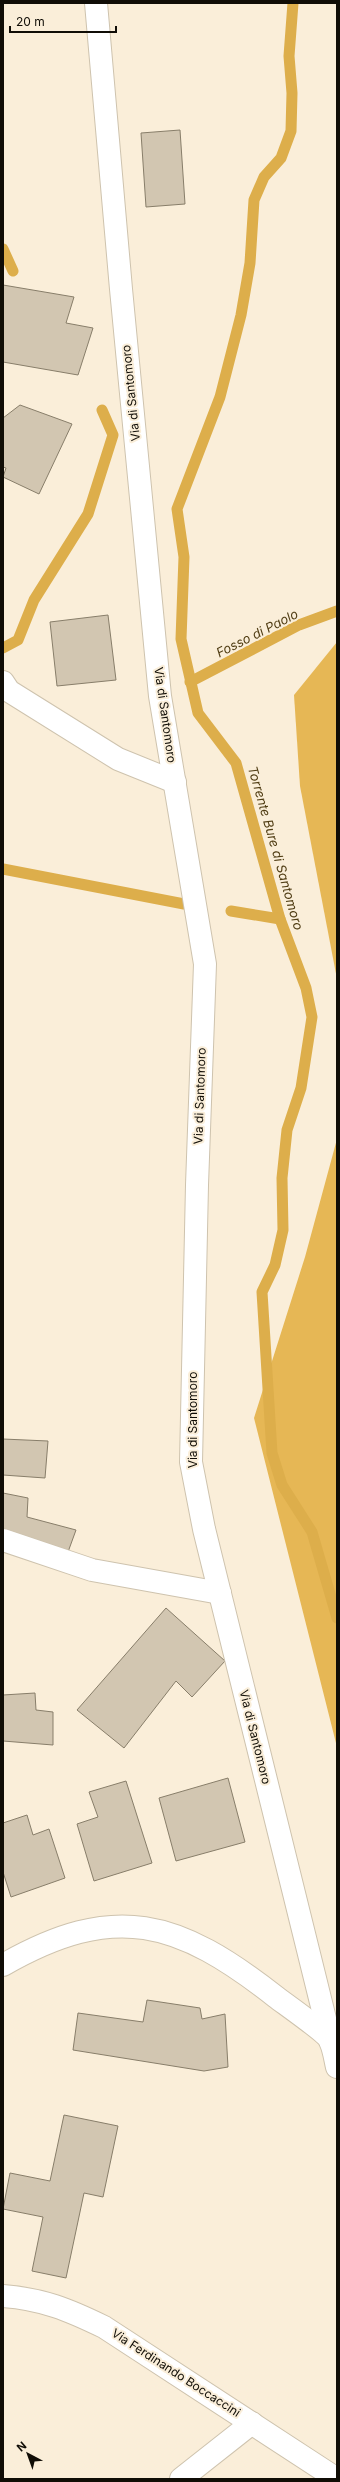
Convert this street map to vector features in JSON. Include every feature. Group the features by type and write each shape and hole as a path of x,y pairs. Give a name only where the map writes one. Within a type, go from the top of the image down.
{"street":[{"name":"Via di Santomoro","path":"96,3 121,289 160,696 205,964 197,1185 191,1462 204,1530 337,2067"},
{"name":"Via di Santomoro","path":"6,686 118,759 175,782"},
{"path":"3,1540 92,1570 220,1593"},
{"path":"3,1965 37,1946 71,1934 104,1926 136,1926 158,1931 194,1943 222,1957 330,2039"},
{"name":"Via Ferdinando Boccaccini","path":"3,2296 32,2299 67,2308 104,2327 337,2479"},
{"path":"181,2479 252,2423"}],"shaded area":[{"path":"337,642 337,979 300,786 294,695"},
{"path":"337,1139 337,1747 254,1418 305,1257"}],"building":[{"path":"180,130 185,204 146,207 141,133"},
{"path":"3,285 74,297 66,323 93,328 78,375 3,362"},
{"path":"20,405 72,424 39,494 3,477 6,468 3,467 3,418"},
{"path":"108,615 116,680 57,686 50,622"},
{"path":"3,1439 48,1441 45,1478 3,1475"},
{"path":"3,1493 28,1498 27,1517 76,1530 68,1552 3,1532"},
{"path":"166,1608 225,1661 192,1697 176,1681 124,1748 77,1710"},
{"path":"35,1693 36,1710 53,1712 53,1745 3,1741 3,1695"},
{"path":"228,1778 245,1842 176,1861 159,1798"},
{"path":"126,1781 152,1863 94,1881 77,1824 98,1817 89,1792"},
{"path":"27,1815 33,1835 49,1829 65,1878 11,1897 3,1872 3,1823"},
{"path":"147,2000 200,2008 202,2019 225,2014 228,2067 204,2071 73,2050 78,2013 143,2022"},
{"path":"64,2115 118,2126 103,2197 84,2193 66,2278 32,2271 43,2217 3,2209 10,2173 50,2181"}],"waterway":[{"name":"Torrente Bure di Santomoro","path":"293,3 289,56 292,93 291,131 281,158 264,177 254,200 250,263 241,315 220,397 177,509 184,557 181,639 198,713 236,763 280,919 306,988 312,1017 301,1088 287,1130 282,1178 283,1230 275,1265 262,1292 272,1453 282,1485 312,1532 337,1618"},
{"path":"3,249 13,271"},
{"path":"3,648 18,640 34,600 88,514 113,435 102,410"},
{"name":"Fosso di Paolo","path":"190,682 299,625 337,611"},
{"path":"3,869 184,904"},
{"path":"231,911 280,919"}]}
